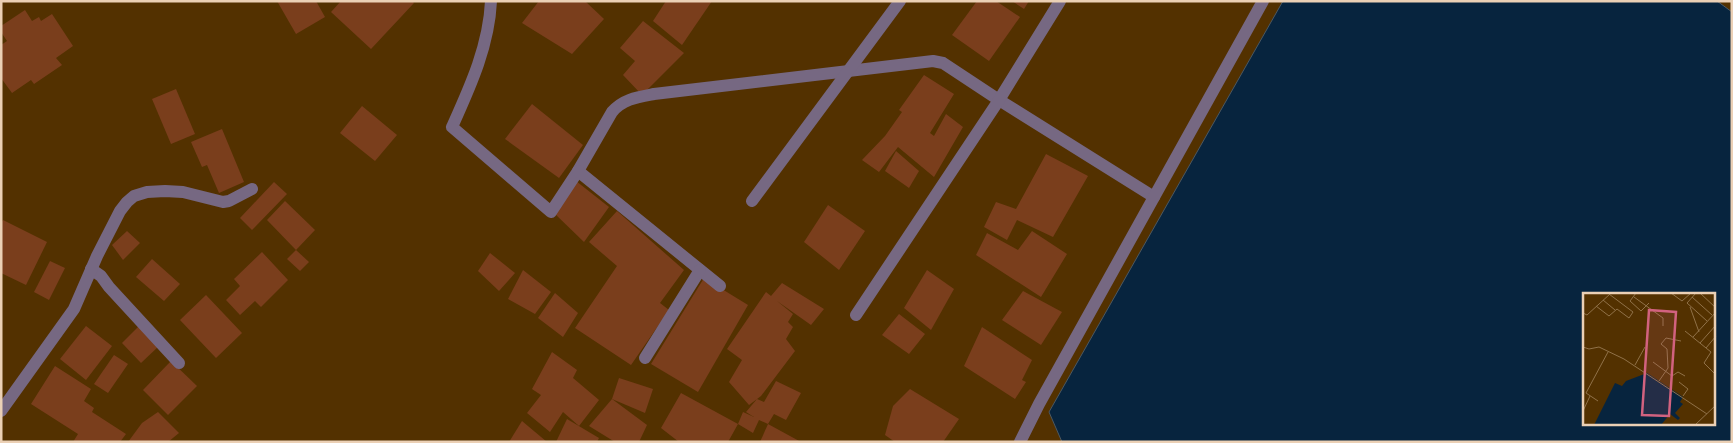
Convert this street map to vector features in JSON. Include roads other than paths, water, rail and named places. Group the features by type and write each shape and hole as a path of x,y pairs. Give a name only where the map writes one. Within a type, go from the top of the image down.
{"street":[{"path":"491,1 490,15 477,70 452,127 551,212 578,171 612,112 618,105 630,99 654,94 939,61 1154,197"},
{"path":"752,201 900,1"},
{"path":"856,315 999,100 1060,1"},
{"path":"1020,442 1039,404 1262,1"},
{"path":"578,171 720,286"},
{"path":"1,412 74,309 91,269 120,211 127,202 134,196 146,192 165,191 183,192 223,202 229,201 252,189"},
{"path":"91,269 101,276 108,287 179,363"},
{"path":"645,358 700,270"}],"water":[{"path":"1283,1 1717,1 1732,12 1732,442 1062,442 1049,412"}]}
